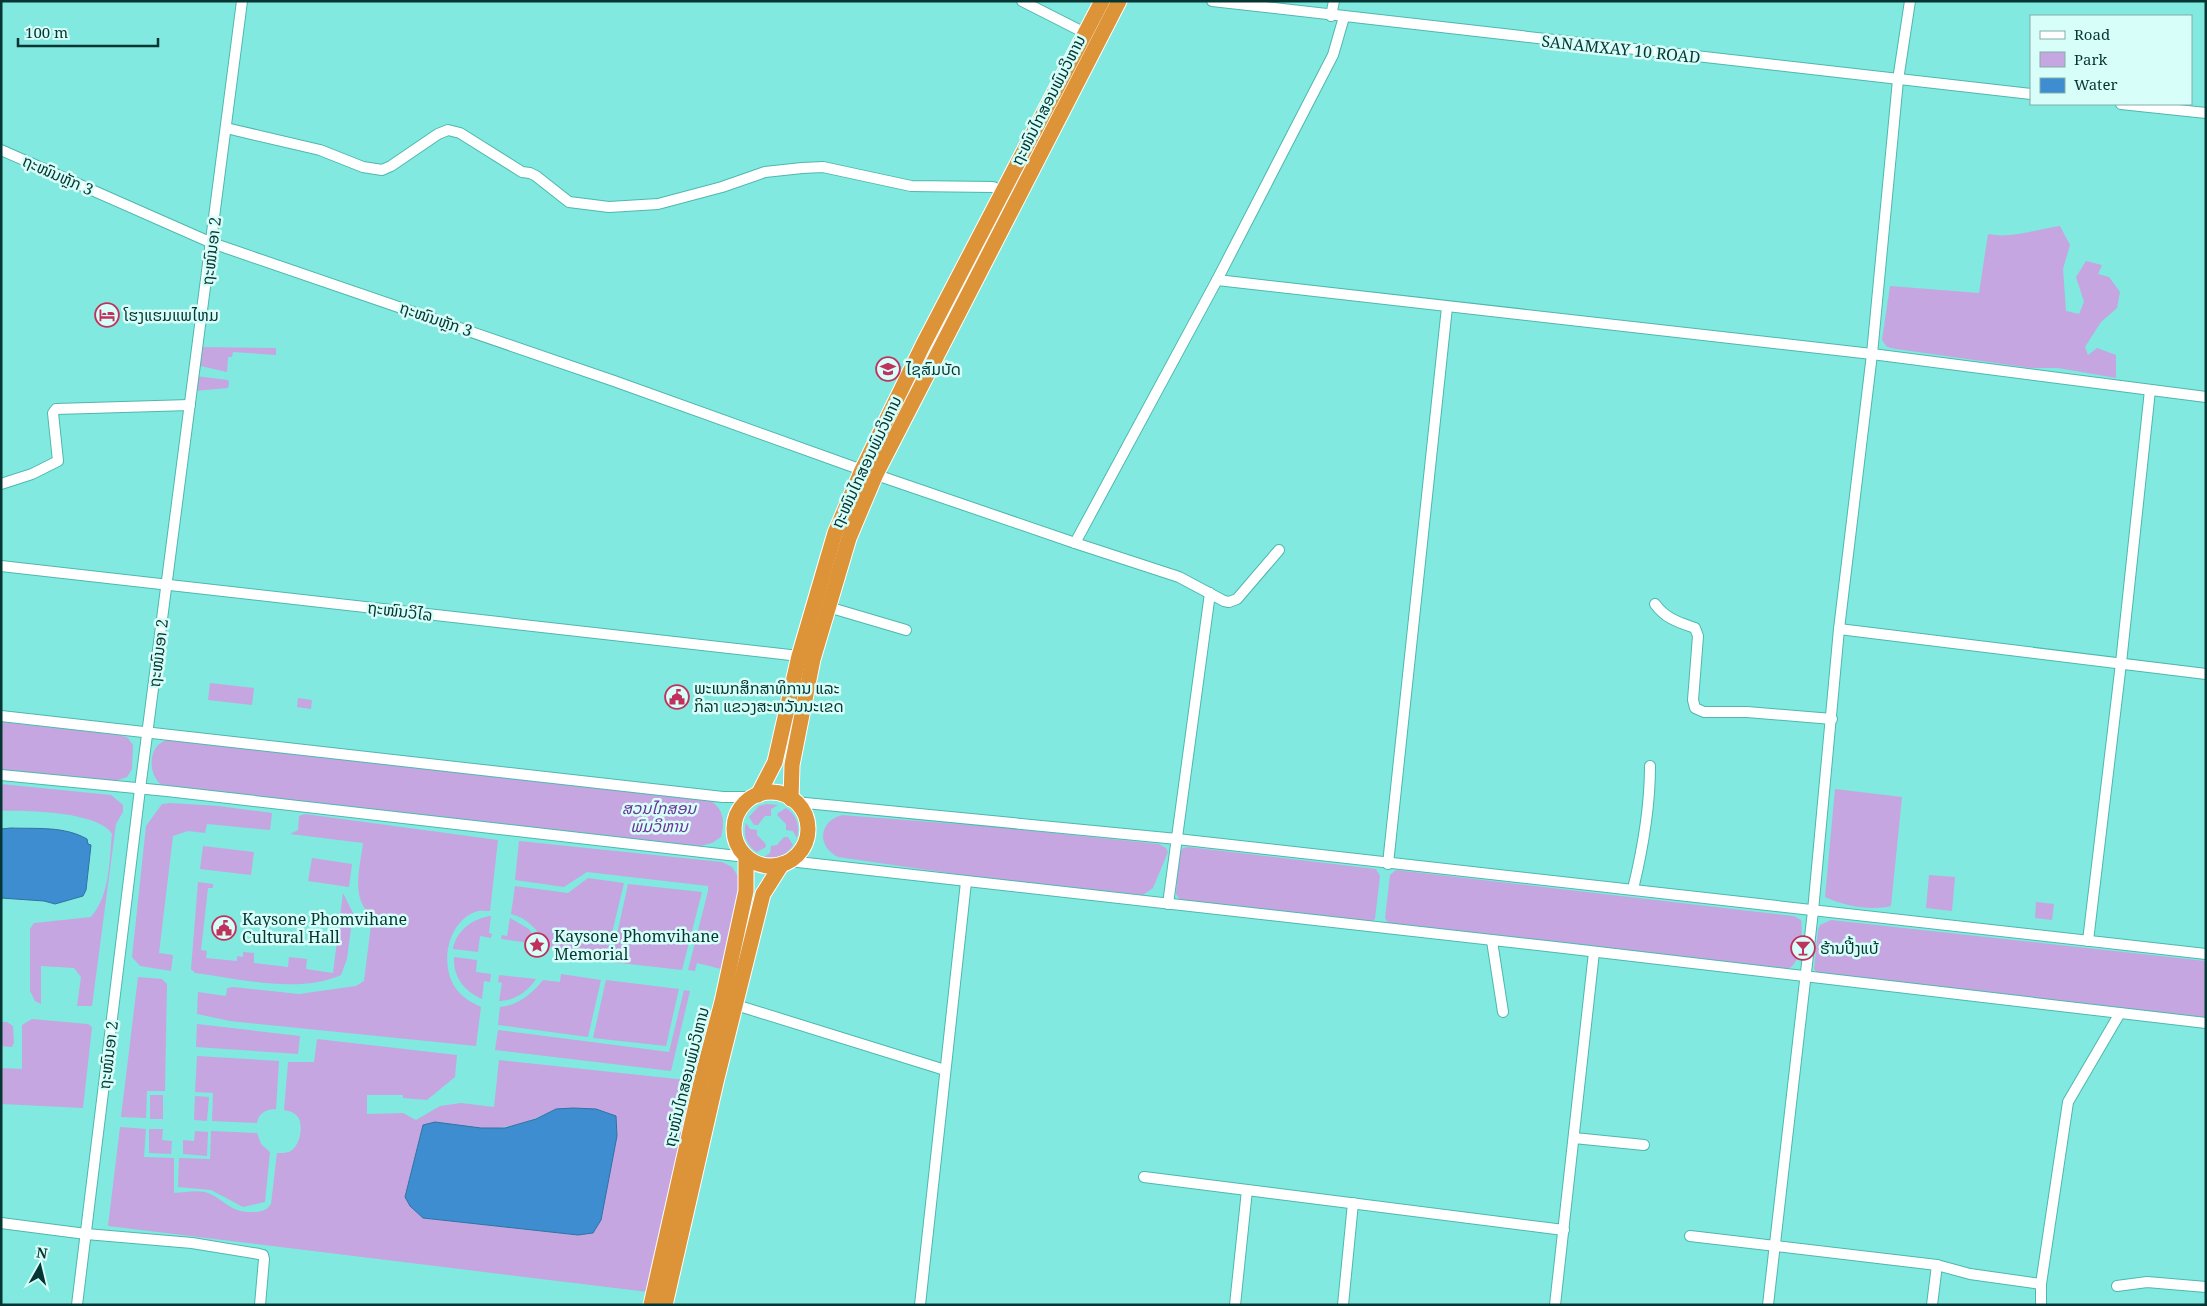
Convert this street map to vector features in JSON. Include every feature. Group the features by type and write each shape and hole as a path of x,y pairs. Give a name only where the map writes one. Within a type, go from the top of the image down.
{"highway":[{"name":"ຖະໜົນໄກສອນພົມວິຫານ","path":"793,801 792,765 813,659 869,472 954,286 1102,1"},
{"name":"ຖະໜົນໄກສອນພົມວິຫານ","path":"756,796 775,762 799,656 835,533 968,294 1119,1"},
{"path":"954,286 968,294"},
{"path":"772,793 793,801 806,819 808,833 803,846 786,863 763,865 746,857 735,840 734,826 738,812 756,796 772,793"},
{"name":"ຖະໜົນໄກສອນພົມວິຫານ","path":"665,1305 716,1082 736,1005 732,988 746,891 746,857"},
{"name":"ຖະໜົນໄກສອນພົມວິຫານ","path":"651,1305 702,1078 763,894 786,863"}],"street":[{"name":"ຖະໜົນອາ 2","path":"77,1305 140,789 242,1"},
{"path":"1022,1 1085,33"},
{"name":"SANAMXAY 10 ROAD","path":"1212,1 2030,94"},
{"path":"1331,16 1334,1"},
{"path":"1768,1305 1813,911 1840,629 1872,354 1898,80 1910,1"},
{"path":"1075,543 1218,280 1333,56 1344,17"},
{"path":"2130,105 2206,113"},
{"path":"226,128 320,150 363,167 382,170 391,166 438,134 448,130 460,133 522,172 536,176 570,202 609,207 658,204 765,172 823,167 912,186 992,187 1004,192"},
{"name":"ຖະໜົນຫຼັກ 3","path":"1,150 212,243 614,381 869,472 1179,577 1224,601 1229,602 1237,599 1279,550"},
{"path":"1218,280 1872,354 2206,396"},
{"path":"1388,864 1447,307"},
{"path":"2088,941 2122,663 2150,390"},
{"path":"1,484 32,474 58,461 53,413 56,409 190,405"},
{"name":"ຖະໜົນວິໄລ","path":"1,566 799,656"},
{"path":"1168,904 1210,593"},
{"path":"1655,604 1661,612 1672,620 1694,628 1698,636 1693,700 1695,708 1704,712 1747,712 1832,720"},
{"path":"828,607 906,630"},
{"path":"1840,629 2206,674"},
{"path":"1,716 148,734 715,796 756,796"},
{"path":"1633,889 1644,847 1650,800 1650,766"},
{"path":"1,776 140,789 746,857"},
{"path":"793,801 1177,839 2206,954"},
{"path":"786,863 1168,904 2206,1023"},
{"path":"920,1305 966,882"},
{"path":"1492,941 1503,1012"},
{"path":"1555,1305 1594,952"},
{"path":"736,1005 946,1070"},
{"path":"2041,1305 2041,1284 2068,1102 2120,1013"},
{"path":"1574,1138 1644,1145"},
{"path":"1144,1177 1564,1230"},
{"path":"1235,1305 1247,1190"},
{"path":"1343,1305 1353,1203"},
{"path":"1,1223 86,1234 192,1243 259,1254 264,1259 260,1305"},
{"path":"1690,1236 1937,1264 1970,1274 2041,1284"},
{"path":"1932,1305 1937,1264"},
{"path":"2117,1286 2147,1282 2206,1287"}],"green space":[{"path":"2060,226 2070,245 2063,269 2066,311 2079,314 2084,302 2076,277 2086,261 2102,265 2098,274 2109,277 2120,292 2117,308 2101,322 2085,347 2088,355 2097,348 2116,355 2116,378 2058,368 2031,368 1896,349 1887,347 1882,340 1890,286 1979,293 1988,234 2015,234"},
{"path":"199,347 276,348 276,355 233,352 232,357 228,357 227,372 196,365"},
{"path":"196,376 228,380 228,388 194,391"},
{"path":"210,683 254,688 252,705 208,700"},
{"path":"298,698 312,700 311,709 297,707"},
{"path":"1,722 120,735 128,738 133,745 132,769 127,777 112,782 1,770"},
{"name":"ສວນໄກສອນ ພົມວິຫານ","path":"168,740 707,799 717,806 722,815 721,837 712,843 700,846 163,786 154,775 152,761 156,747"},
{"path":"1,784 111,795 123,805 123,812 116,824 92,1006 77,1006 81,977 74,968 41,966 41,1004 35,1001 30,991 30,929 34,923 91,917 102,899 108,878 112,834 105,827 93,821 78,817 44,812 1,811"},
{"path":"1835,789 1902,797 1891,906 1875,908 1858,907 1825,897"},
{"path":"162,804 219,806 272,813 270,830 207,824 205,833 188,831 173,836 159,953 173,955 171,971 140,966 132,957 146,826"},
{"path":"767,804 778,805 771,809 771,816 765,816 758,825 754,825 749,817 759,806"},
{"path":"786,808 797,821 797,838 793,831 786,830 786,824 777,815"},
{"path":"305,814 498,840 490,911 475,912 466,917 453,932 448,952 447,963 454,987 464,997 481,1007 476,1046 230,1021 197,1014 198,992 226,996 227,988 233,987 299,994 356,986 364,981 372,917 365,909 359,892 358,882 363,843 290,834 298,830 299,816"},
{"path":"842,815 995,827 1159,844 1166,848 1168,852 1153,888 1143,895 990,879 838,857 826,847 823,834 825,828 834,818"},
{"path":"746,823 750,829 757,830 757,835 765,843 766,847 757,852 750,846 745,836"},
{"path":"784,837 788,837 793,845 787,852 773,858 764,857 770,853 771,846 777,845"},
{"path":"519,841 722,862 732,867 741,881 721,969 697,963 695,971 688,970 708,886 587,872 564,887 515,880"},
{"path":"203,846 254,852 251,875 200,869"},
{"path":"1188,847 1376,869 1380,876 1375,919 1370,923 1180,900 1176,894 1179,853 1183,848"},
{"path":"312,858 352,864 349,887 308,881"},
{"path":"1396,870 1794,916 1801,920 1802,936 1800,949 1794,964 1784,971 1389,924 1385,918 1390,875"},
{"path":"1929,875 1955,877 1952,911 1926,908"},
{"path":"588,878 624,883 605,962 563,957 564,949 546,946 540,935 528,922 511,914 515,886 568,893"},
{"path":"198,882 213,884 213,888 208,888 201,950 207,951 206,958 237,961 237,956 243,957 243,952 254,953 254,963 288,967 289,957 307,959 306,969 333,973 343,893 353,913 347,959 341,975 307,984 288,984 195,973 191,969"},
{"path":"628,884 702,892 682,970 611,962"},
{"path":"2036,902 2054,904 2052,920 2035,918"},
{"path":"491,916 489,933 492,934 491,938 480,936 478,952 453,949 455,942 466,926 478,919"},
{"path":"510,918 529,929 538,944 501,939 502,935 507,936"},
{"path":"1831,920 2206,961 2206,1018 1817,973 1814,969 1818,930 1820,925"},
{"path":"454,957 477,960 476,972 491,974 490,982 484,981 482,999 470,992 461,982 455,971"},
{"path":"561,974 601,980 588,1037 498,1025 500,1007 524,998 543,980 560,982"},
{"path":"499,975 536,979 529,988 520,994 505,1001 499,1001 502,983 498,982"},
{"path":"138,977 162,979 167,984 165,1091 147,1091 146,1118 121,1117"},
{"path":"606,980 679,989 666,1046 593,1038"},
{"path":"684,990 690,991 671,1071 495,1050 498,1030 669,1052"},
{"path":"32,1019 88,1024 92,1027 83,1108 1,1104 1,1068 22,1069 22,1025"},
{"path":"1,1022 7,1022 13,1026 14,1043 12,1047 1,1046"},
{"path":"197,1024 300,1036 298,1054 196,1047"},
{"path":"317,1039 457,1055 455,1077 427,1100 403,1098 403,1095 367,1095 367,1114 403,1113 416,1120 440,1106 461,1103 494,1107 499,1060 696,1081 648,1292 108,1226 120,1127 146,1129 144,1157 174,1158 174,1193 205,1192 233,1208 245,1212 259,1212 268,1208 271,1204 277,1153 288,1152 293,1149 296,1146 301,1131 298,1117 290,1111 284,1110 288,1062 314,1062","holes":["556,1109 593,1233 578,1235 423,1218 410,1206 405,1197 423,1125 438,1123 481,1128 501,1128 529,1121"]},
{"path":"197,1056 279,1061 276,1109 264,1112 259,1117 257,1123 212,1121 213,1093 195,1092"},
{"path":"150,1095 163,1095 163,1119 150,1119"},
{"path":"195,1096 209,1097 207,1121 194,1120"},
{"path":"149,1129 163,1129 162,1140 172,1141 171,1154 149,1153"},
{"path":"195,1131 208,1132 207,1156 183,1154 183,1140 194,1141"},
{"path":"211,1131 257,1133 261,1144 270,1152 265,1202 243,1207 211,1190 178,1187 179,1158 210,1159"}],"water":[{"path":"1,829 60,830 87,839 88,844 91,845 86,890 83,896 55,904 44,901 1,898"},
{"path":"556,1109 596,1109 616,1116 617,1136 601,1220 593,1233 578,1235 423,1218 410,1206 405,1197 423,1125 435,1122 481,1128 505,1128 536,1119"}],"place":[{"name":"ໂຮງແຮມແພໄຫມ","path":"107,315"},
{"name":"ໄຊສົມບັດ","path":"888,369"},
{"name":"ພະແນກສຶກສາທິການ ແລະ ກິລາ ແຂວງສະຫວັນນະເຂດ","path":"677,697"},
{"name":"Kaysone Phomvihane Cultural Hall","path":"224,928"},
{"name":"Kaysone Phomvihane Memorial","path":"537,945"},
{"name":"ຮ້ານປີ້ງແບ້","path":"1803,948"}]}
